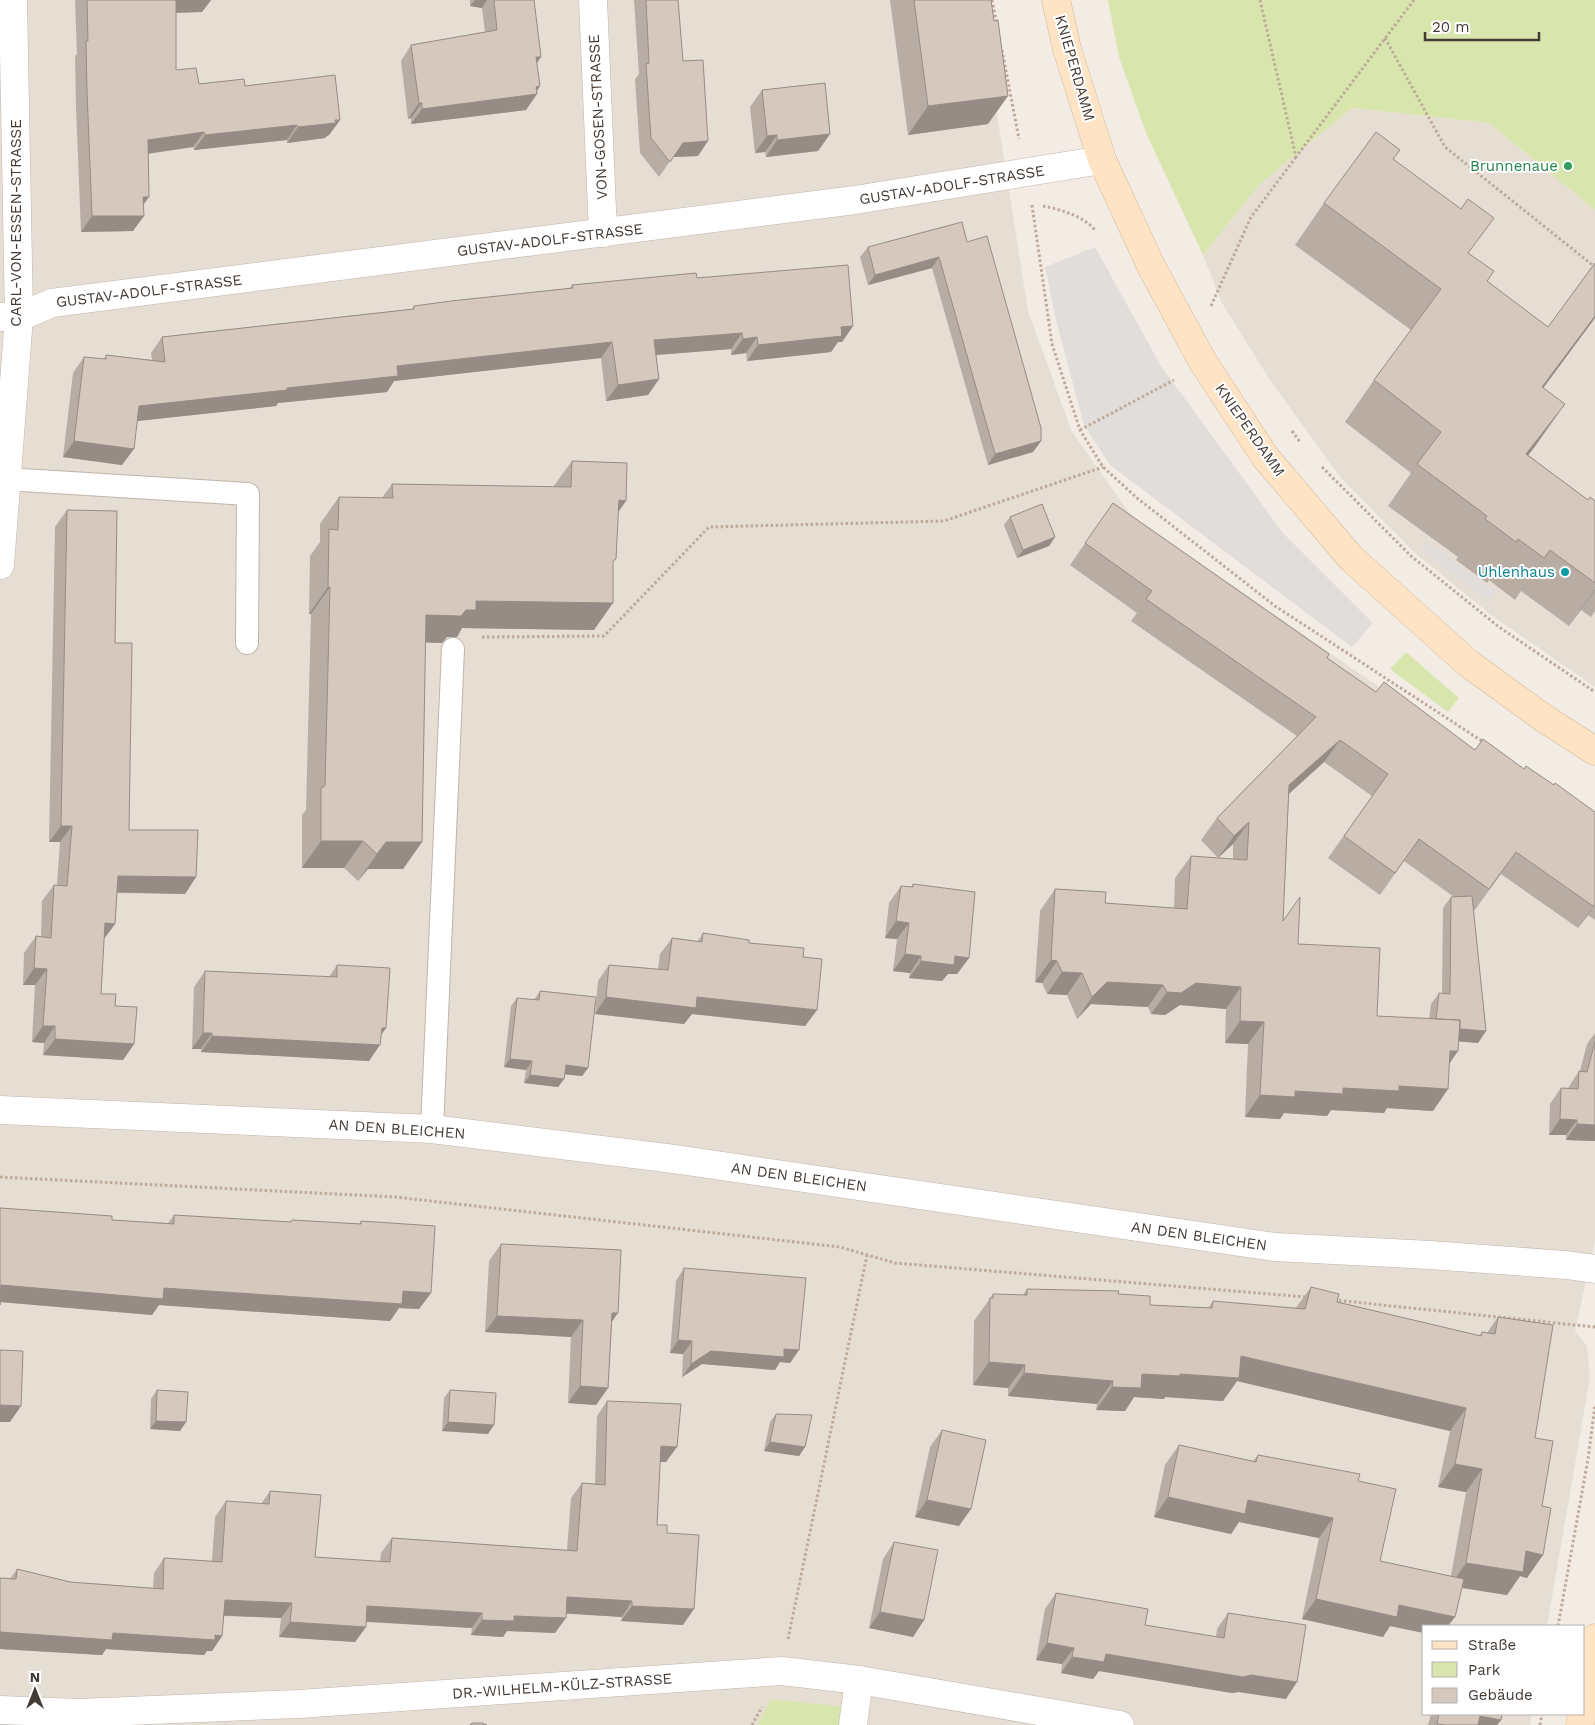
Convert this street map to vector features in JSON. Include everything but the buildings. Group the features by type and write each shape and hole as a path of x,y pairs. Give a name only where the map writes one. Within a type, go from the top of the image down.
{"main road":[{"name":"KNIEPERDAMM","path":"1056,0 1067,49 1102,160 1151,266 1203,362 1266,458 1351,558 1469,664 1545,719 1595,751"},
{"path":"1585,1696 1595,1638"}],"street":[{"name":"CARL-VON-ESSEN-STRASSE","path":"0,565 6,479 13,0"},
{"name":"VON-GOSEN-STRASSE","path":"593,0 603,233"},
{"name":"GUSTAV-ADOLF-STRASSE","path":"9,317 52,303 855,200 1102,160"},
{"name":"AN DEN BLEICHEN","path":"0,1110 432,1129 674,1159 1275,1247 1449,1256 1595,1269"},
{"name":"DR.-WILHELM-KÜLZ-STRASSE","path":"0,1710 79,1712 299,1704 782,1671 859,1680 1120,1725"},
{"path":"853,1725 859,1680"}],"lane":[{"path":"6,479 248,494 247,643"},
{"path":"432,1129 453,649"}],"path":[{"path":"992,0 997,28"},
{"path":"1260,0 1296,157"},
{"path":"1215,314 1211,306 1251,217 1414,0"},
{"path":"1385,38 1445,147 1595,267"},
{"path":"1001,47 1019,140"},
{"path":"1023,204 1032,203 1052,344 1080,430 1103,467 1137,498 1275,606 1490,746"},
{"path":"1080,430 1179,377"},
{"path":"1291,430 1302,445"},
{"path":"1321,466 1418,562 1499,627 1595,692"},
{"path":"453,649 464,637 604,636 709,527 944,521 1103,467"},
{"path":"0,1176 395,1196 840,1247 895,1263 1307,1297"},
{"path":"782,1671 868,1255"},
{"path":"1327,1299 1595,1327"},
{"path":"1558,1625 1588,1459 1595,1405"}],"shaded area":[{"path":"0,0 979,0 1028,311 1072,432 1130,514 1595,837 1595,1241 1575,1331 1587,1346 1590,1377 1547,1625 1422,1625 1422,1715 1532,1715 1530,1725 0,1725"},
{"path":"1351,108 1489,123 1595,210 1595,687 1491,615 1415,553 1340,477 1270,380 1222,303 1203,255 1260,184"},
{"path":"1095,247 1161,366 1283,533 1373,623 1352,647 1110,465 1084,425 1056,320 1045,267"},
{"path":"1427,541 1496,591 1488,601 1420,551"}],"green space":[{"name":"Brunnenaue","path":"1108,0 1595,0 1595,210 1489,123 1352,108 1260,184 1203,255 1146,133 1119,57"},
{"path":"1406,652 1459,698 1448,712 1390,669"},
{"path":"771,1699 847,1707 845,1725 757,1725"}],"place":[{"name":"Brunnenaue","path":"1568,166"},
{"name":"Uhlenhaus","path":"1565,572"}]}
